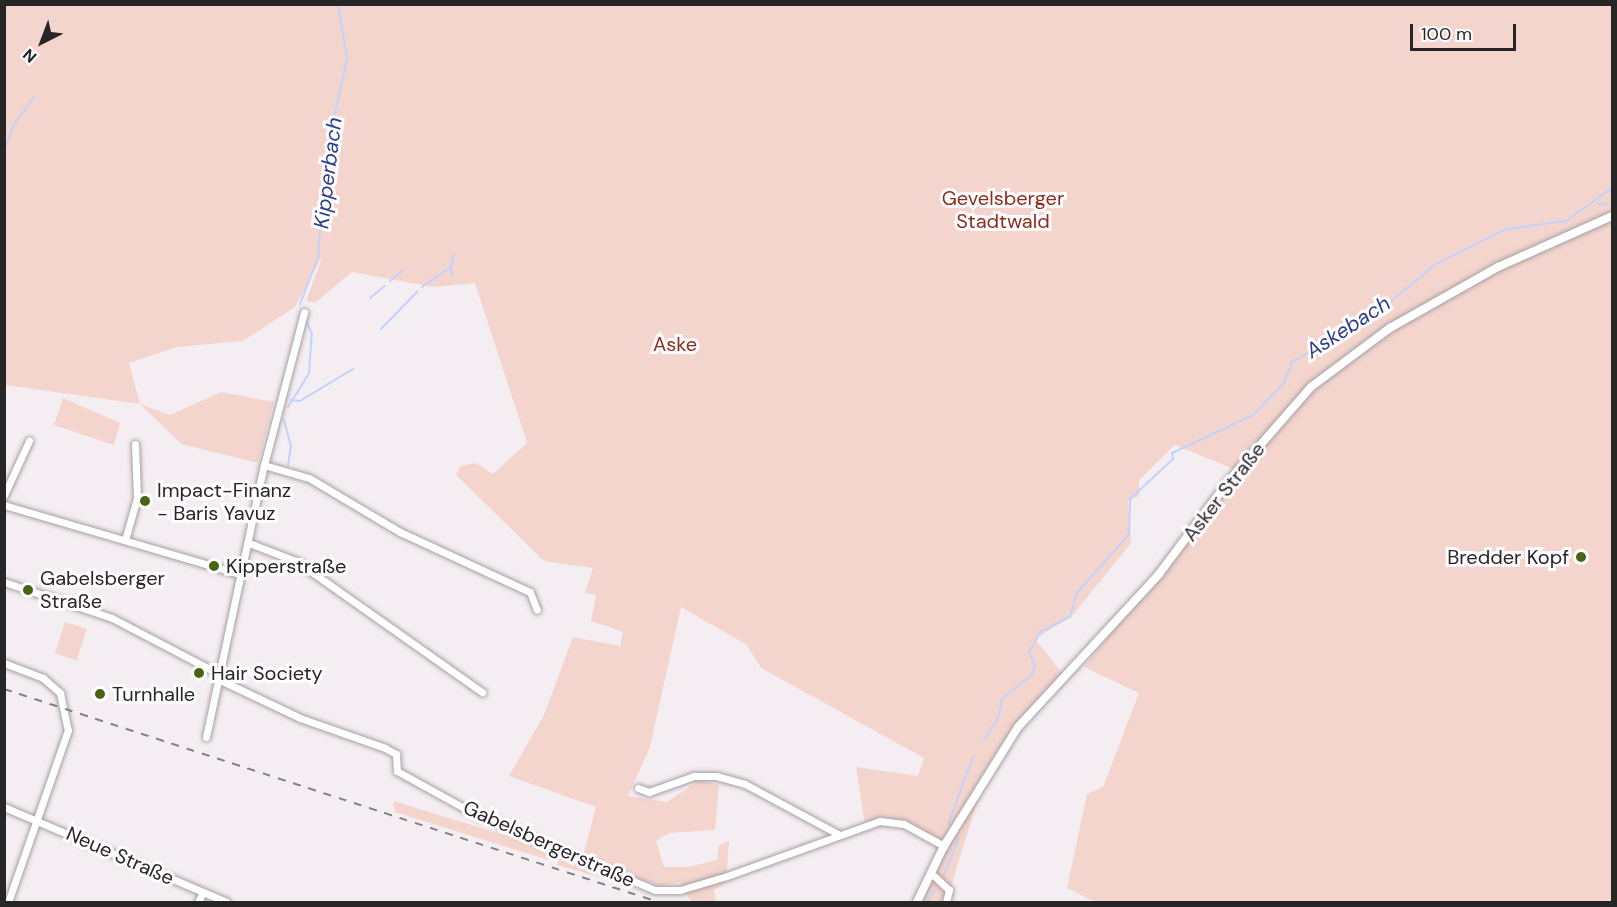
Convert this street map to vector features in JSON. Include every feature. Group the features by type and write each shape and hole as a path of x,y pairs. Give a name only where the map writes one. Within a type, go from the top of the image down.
{"street":[{"name":"Asker Straße","path":"917,903 944,846 1018,727 1159,574 1228,483 1311,387 1390,328 1498,267 1612,216"},
{"path":"206,737 264,465 304,312"},
{"path":"4,495 29,441"},
{"path":"125,540 137,498 135,444"},
{"path":"264,465 309,478 400,532 530,592 537,610"},
{"path":"4,505 240,574"},
{"path":"249,543 296,561 482,692"},
{"name":"Gabelsbergerstraße","path":"4,582 112,618 291,714 385,748 396,754 397,771 475,814 655,890 680,890 749,869 838,834 890,820 944,846"},
{"path":"4,663 43,678 68,709 68,730 8,903"},
{"path":"638,788 649,792 694,776 716,776 745,784 838,834"},
{"name":"Neue Straße","path":"4,807 227,903"},
{"path":"932,874 949,890 946,903"},
{"path":"198,903 203,892"}],"green space":[{"path":"5,5 1612,5 1612,902 1095,902 1067,888 1087,794 1103,787 1139,693 1084,667 1241,472 1175,445 1139,480 1139,496 1128,501 1131,543 1072,616 1035,639 1065,677 1027,712 997,751 943,840 887,817 865,825 856,767 918,776 924,758 761,668 747,645 681,607 650,747 628,796 667,802 700,780 719,785 715,830 669,833 656,841 664,867 688,867 717,860 719,845 729,841 726,883 714,890 716,902 691,902 680,882 660,886 614,869 602,878 557,865 562,853 582,860 596,807 509,776 544,715 573,637 620,646 623,632 591,621 596,595 585,593 593,568 544,561 456,475 461,466 476,463 493,474 527,443 475,283 433,287 352,272 315,303 306,301 324,253 295,307 243,341 177,347 129,363 140,404 5,385"},
{"path":"221,392 274,402 258,463 181,444 140,404 170,415"},
{"path":"63,398 120,423 114,445 54,425"},
{"path":"65,622 87,629 77,660 55,653"},
{"path":"980,793 946,902 917,902 932,874"},
{"path":"393,801 550,849 548,860 395,812"}],"waterway":[{"name":"Kipperbach","path":"300,304 318,257 326,153 347,59 338,4"},
{"path":"4,151 13,126 34,97"},
{"name":"Askebach","path":"984,741 998,718 1002,699 1032,675 1035,664 1029,653 1040,632 1070,617 1076,594 1129,534 1130,499 1173,459 1172,453 1253,415 1284,383 1292,362 1373,316 1436,264 1506,229 1566,221 1612,188"},
{"path":"1598,203 1607,205"},
{"path":"422,287 451,267 454,254"},
{"path":"451,267 452,276"},
{"path":"390,281 403,270"},
{"path":"370,298 385,286"},
{"path":"381,329 417,292"},
{"name":"Kipperbach","path":"288,407 309,373 312,334 307,322"},
{"path":"291,400 300,401 353,369"},
{"name":"Kipperbach","path":"284,420 291,446 288,465"},
{"name":"Askebach","path":"948,824 973,757"},
{"name":"Askebach","path":"944,875 959,838"},
{"name":"Askebach","path":"927,902 935,890"}],"railway":[{"path":"4,689 658,902"}],"place":[{"name":"Impact-Finanz - Baris Yavuz","path":"145,501"},
{"name":"Bredder Kopf","path":"1581,557"},
{"name":"Kipperstraße","path":"214,566"},
{"name":"Gabelsberger Straße","path":"28,590"},
{"name":"Hair Society","path":"199,673"},
{"name":"Turnhalle","path":"100,694"}],"park label":[{"name":"Gevelsberger Stadtwald","path":"1003,210"},
{"name":"Aske","path":"675,344"}]}
